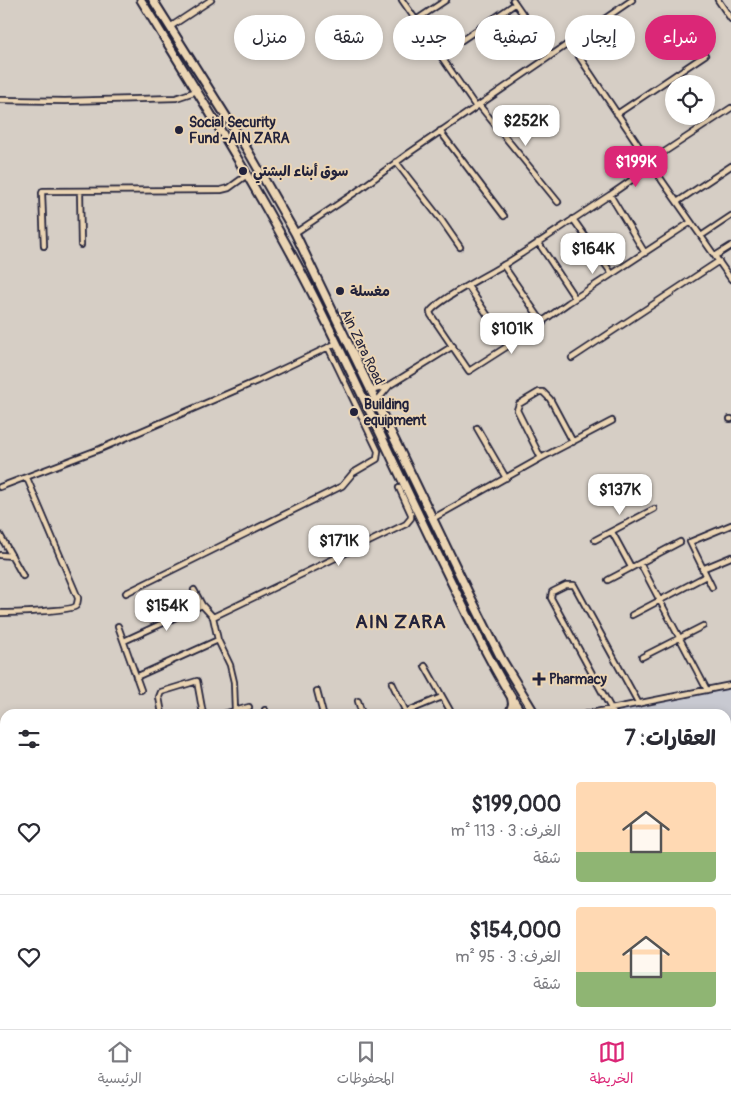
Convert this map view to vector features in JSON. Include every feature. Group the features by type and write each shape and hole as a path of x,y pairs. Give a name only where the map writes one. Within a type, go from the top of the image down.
{"main road":[{"name":"Ain Zara Road","path":"141,0 247,175 300,270 452,583 489,657 519,709"},
{"name":"Ain Zara Road","path":"153,0 248,152 295,233 501,658 532,709"},
{"path":"510,709 512,697"}],"street":[{"path":"170,27 211,0"},
{"path":"402,0 412,15"},
{"path":"424,15 446,0"},
{"path":"610,15 632,0"},
{"path":"718,0 731,19"},
{"path":"465,37 514,2 523,15"},
{"path":"444,60 477,106 558,202"},
{"path":"295,233 544,60"},
{"path":"581,60 731,279"},
{"path":"617,114 698,60"},
{"path":"0,100 65,101 176,98 197,91"},
{"path":"691,222 575,298 543,323 468,371 430,312 436,306 610,195 731,108"},
{"path":"440,131 504,216"},
{"path":"396,162 460,247"},
{"path":"677,202 731,166"},
{"path":"44,246 42,193 46,191 221,190 229,188 247,175"},
{"path":"80,191 81,245"},
{"path":"610,195 645,253"},
{"path":"701,236 731,216"},
{"path":"573,219 612,274"},
{"path":"538,242 575,298"},
{"path":"715,256 731,246"},
{"path":"572,358 719,261"},
{"path":"503,265 543,323"},
{"path":"468,286 508,346"},
{"path":"0,487 100,449 248,385 337,343"},
{"path":"376,402 390,386 453,346"},
{"path":"126,594 342,486 353,473 377,459 378,451 328,347"},
{"path":"370,391 390,386"},
{"path":"541,458 517,410 519,404 538,392 543,392 550,399 573,442"},
{"path":"432,519 612,421"},
{"path":"477,428 506,478"},
{"path":"0,613 61,610 73,608 77,604 78,598 27,478"},
{"path":"214,617 408,522 411,514 399,488"},
{"path":"595,540 654,509"},
{"path":"712,587 690,542 731,525"},
{"path":"612,532 631,567"},
{"path":"0,535 23,576"},
{"path":"608,580 680,542"},
{"path":"0,555 12,556"},
{"path":"702,569 731,558"},
{"path":"640,562 707,690"},
{"path":"632,615 706,576"},
{"path":"613,709 551,598 552,592 566,585 574,585 639,704"},
{"path":"194,590 202,605 214,617 218,640 232,670 235,709"},
{"path":"124,641 202,605"},
{"path":"118,626 141,690"},
{"path":"642,657 703,626"},
{"path":"136,677 218,640"},
{"path":"426,666 449,709"},
{"path":"161,709 160,692 197,680 202,709"},
{"path":"392,684 401,709"},
{"path":"621,709 731,685"},
{"path":"317,691 322,709"},
{"path":"413,709 442,697"},
{"path":"358,701 360,709"},
{"path":"242,709 250,707"}],"shaded area":[{"path":"731,688 731,709 630,709"}],"place":[{"name":"Social Security Fund -AIN ZARA","path":"179,130"},
{"name":"سوق أبناء البشتي","path":"243,171"},
{"name":"مغسلة","path":"340,291"},
{"name":"Building equipment","path":"354,412"},
{"name":"Pharmacy","path":"539,679"}],"district":[{"name":"AIN ZARA","path":"401,621"}]}
